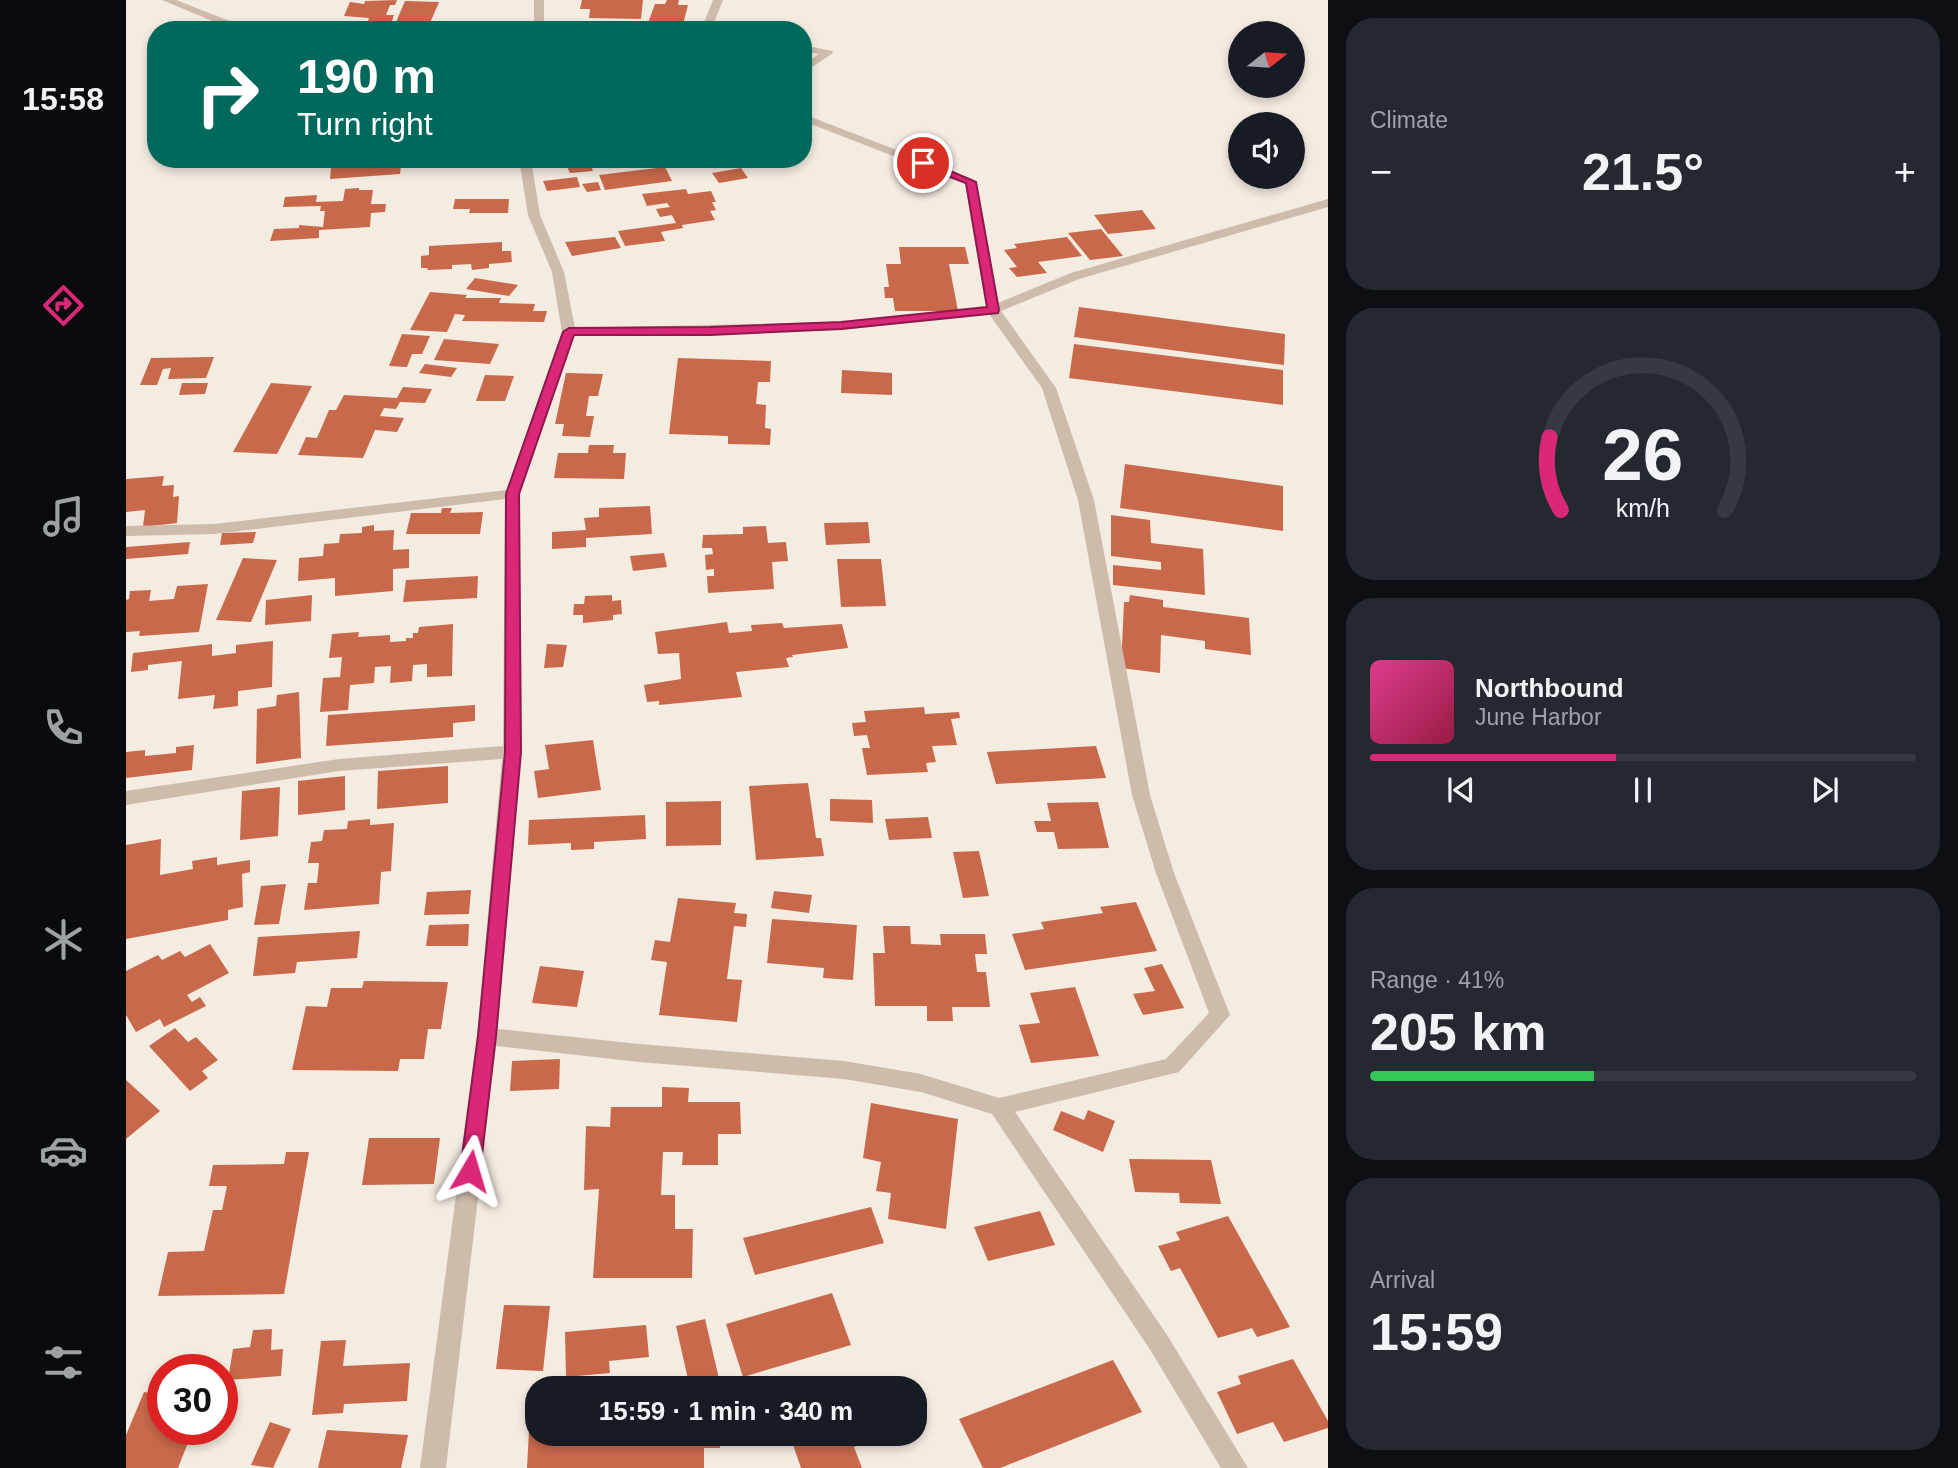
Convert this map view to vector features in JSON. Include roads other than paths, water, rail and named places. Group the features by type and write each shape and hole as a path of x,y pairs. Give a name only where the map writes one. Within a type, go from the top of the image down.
{"street":[{"path":"167,0 221,21"},
{"path":"539,0 539,21"},
{"path":"710,21 718,0"},
{"path":"812,50 828,53 812,64"},
{"path":"487,1036 639,1053 844,1070 921,1083 999,1107 1172,1066 1220,1015 1165,873 1141,795 1087,500 1049,388 993,310 971,182 812,120"},
{"path":"433,1468 487,1036 513,752 513,494 569,332 558,272 534,215 526,168"},
{"path":"569,332 710,331 841,326 993,310 1075,276 1328,203"},
{"path":"126,531 214,529 513,494"},
{"path":"126,798 340,765 513,752"},
{"path":"999,1107 1158,1343 1235,1468"}]}
